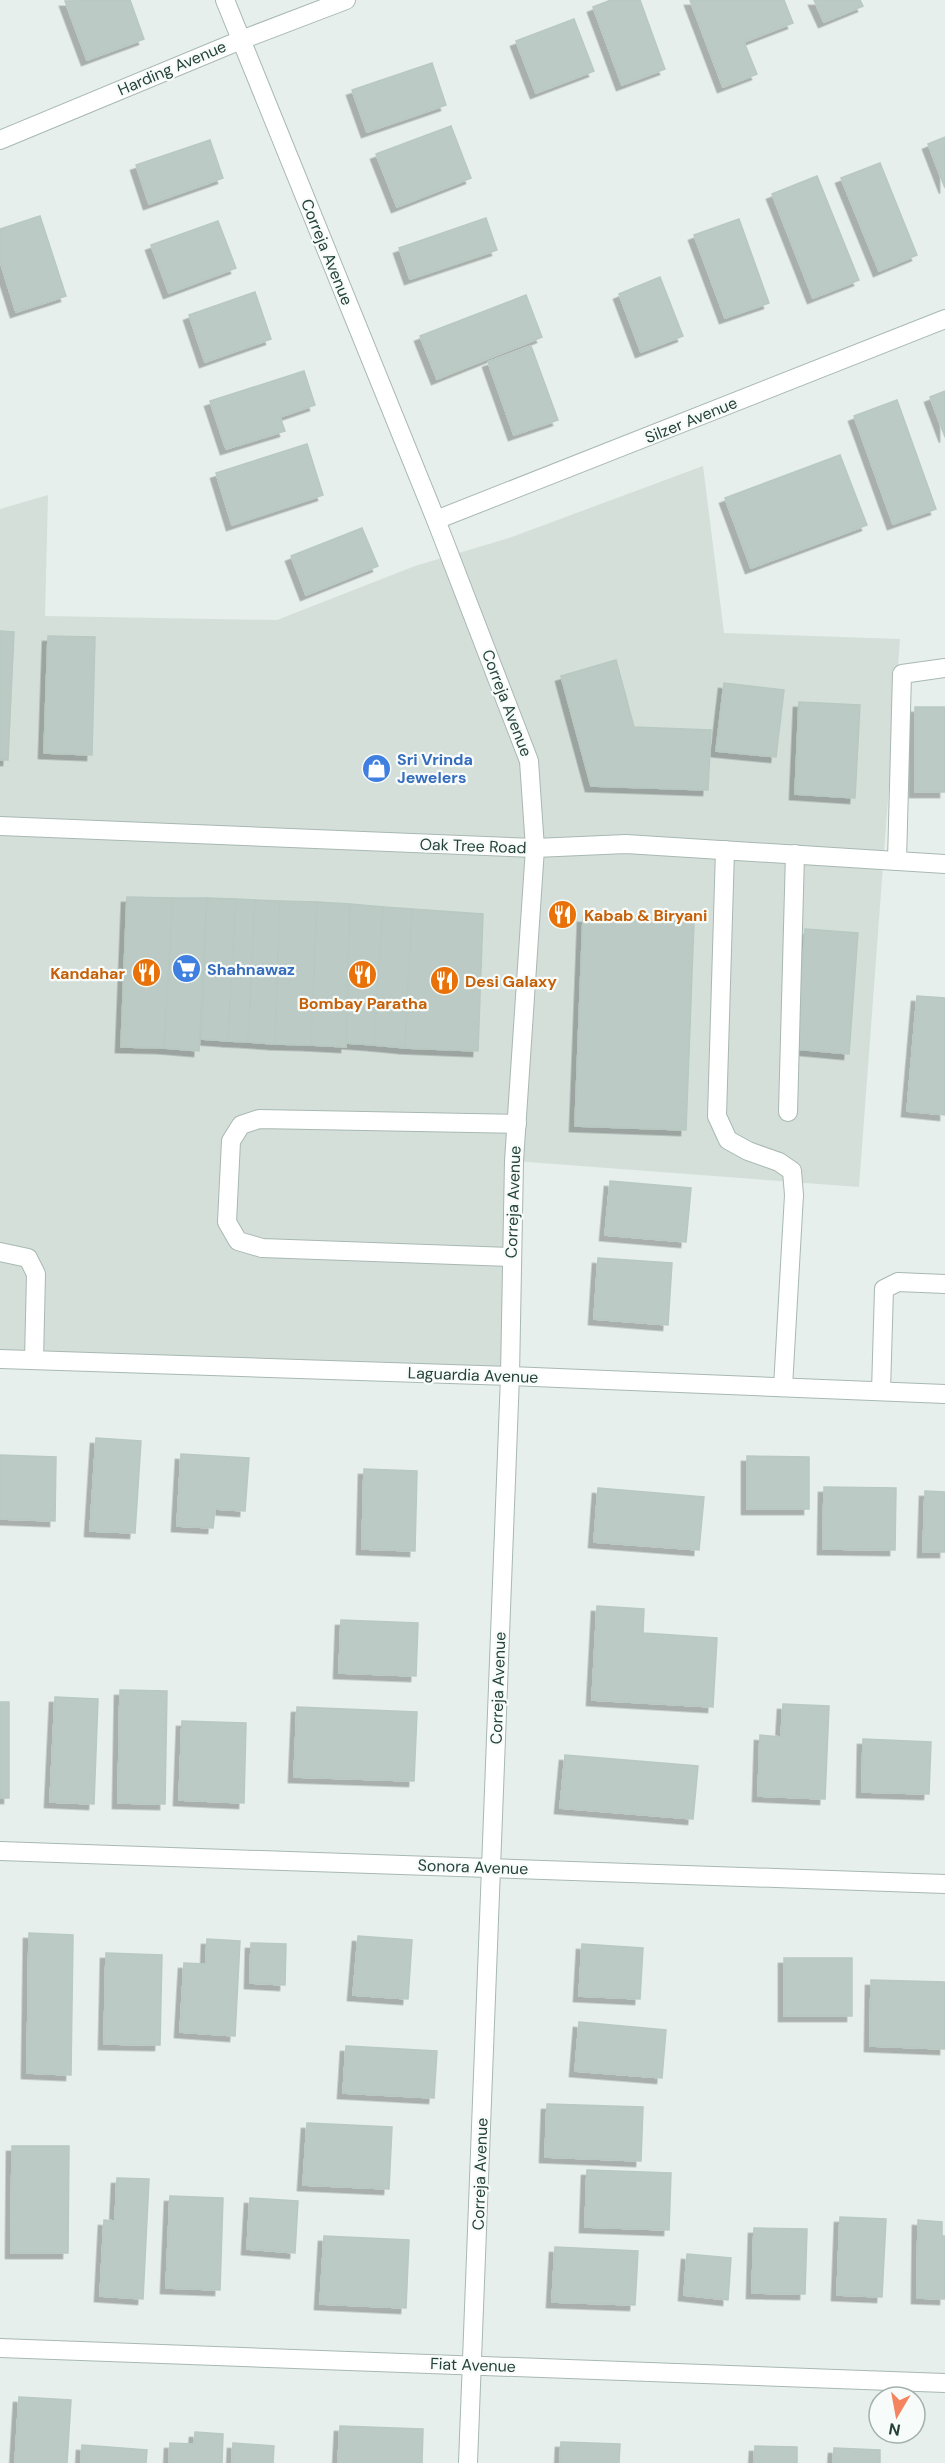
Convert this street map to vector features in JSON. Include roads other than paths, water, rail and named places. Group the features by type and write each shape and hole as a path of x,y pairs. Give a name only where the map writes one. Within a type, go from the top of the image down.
{"street":[{"name":"Correja Avenue","path":"225,0 436,520 529,762 535,848 517,1124 511,1257 510,1376 474,2365 468,2463"},
{"name":"Harding Avenue","path":"0,141 241,40 346,0"},
{"name":"Silzer Avenue","path":"436,520 945,319"},
{"path":"897,861 902,674 945,668"},
{"name":"Oak Tree Road","path":"0,826 535,848 626,844 945,864"},
{"path":"725,850 717,1116 728,1140 779,1162 792,1172 794,1195 783,1387"},
{"path":"788,1112 795,854"},
{"path":"511,1257 262,1248 238,1241 227,1222 231,1141 242,1125 259,1119 517,1124"},
{"path":"0,1252 28,1258 36,1274 34,1360"},
{"path":"881,1391 884,1289 898,1282 945,1284"},
{"name":"Laguardia Avenue","path":"0,1359 510,1376 945,1394"},
{"name":"Sonora Avenue","path":"0,1851 945,1884"},
{"name":"Fiat Avenue","path":"0,2348 945,2383"}],"place":[{"name":"Sri Vrinda Jewelers","path":"376,768"},
{"name":"Kabab & Biryani","path":"563,915"},
{"name":"Shahnawaz","path":"186,969"},
{"name":"Kandahar","path":"146,973"},
{"name":"Bombay Paratha","path":"363,975"},
{"name":"Desi Galaxy","path":"444,981"}]}
